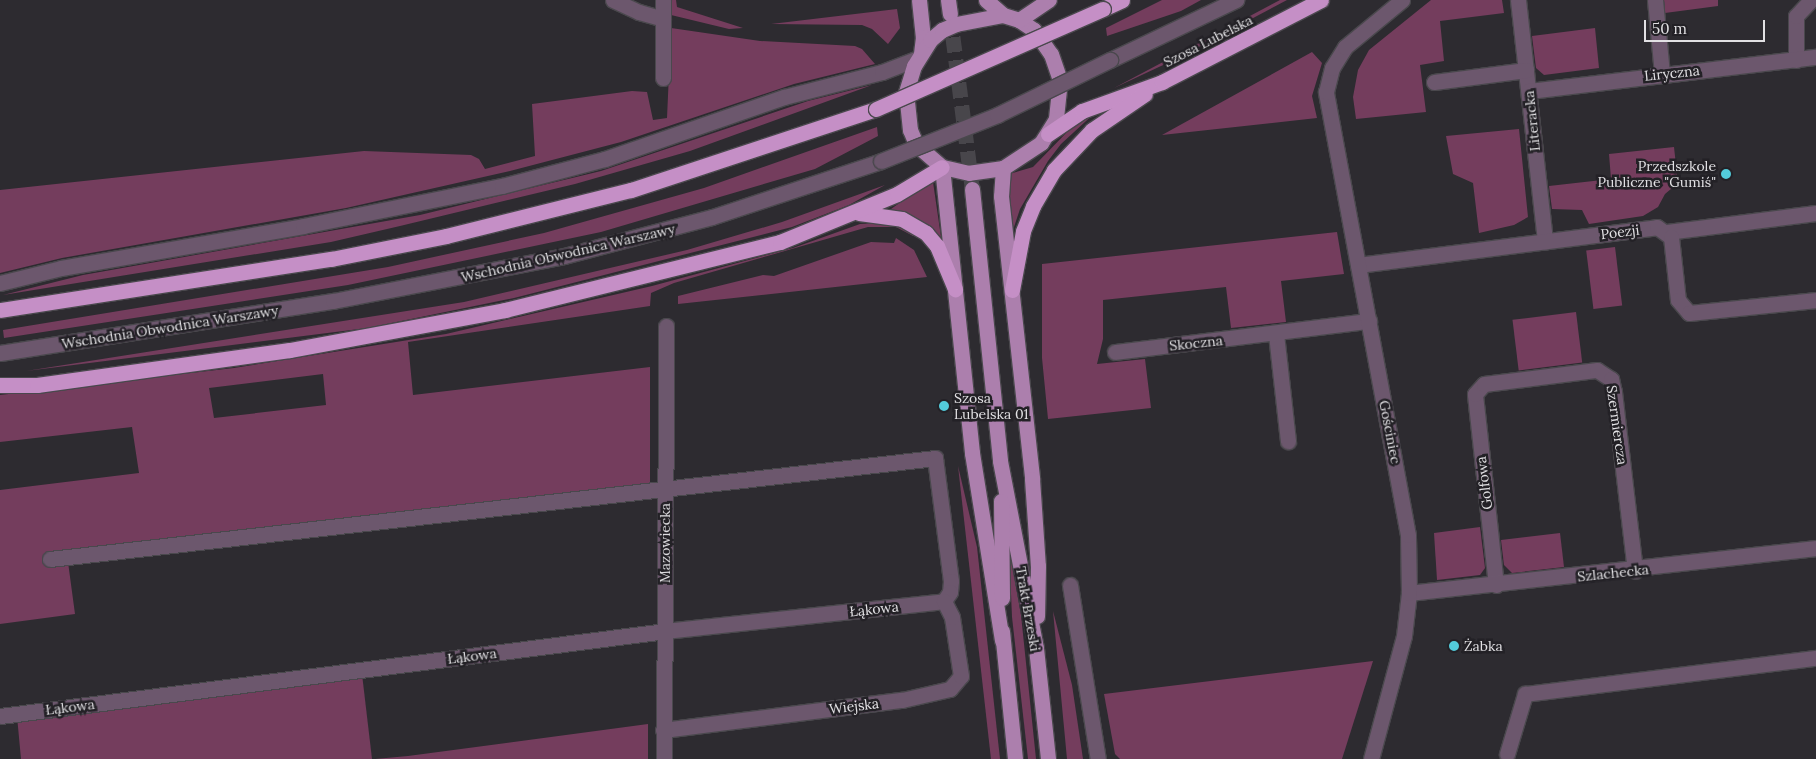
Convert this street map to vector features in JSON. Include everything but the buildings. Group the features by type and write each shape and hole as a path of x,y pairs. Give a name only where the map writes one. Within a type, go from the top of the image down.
{"highway":[{"path":"0,310 323,260 446,236 631,190 876,108 1122,0"},
{"name":"Szosa Lubelska","path":"1162,82 1321,0"},
{"path":"1048,134 1082,111 1162,82"},
{"path":"1012,290 1024,231 1032,206 1054,170 1092,130 1162,82"},
{"path":"0,384 16,387 290,350 451,322 780,242 855,213 908,188 942,167"},
{"path":"855,213 892,216 926,233 937,246 955,289"}],"main road":[{"path":"919,0 923,37 906,92 906,112 916,144 942,167 969,173 1003,168 1030,153 1048,134 1059,106 1060,80 1046,45 1034,30 1019,20 1003,16 949,27 930,40 919,55"},
{"path":"986,0 1003,16"},
{"path":"1019,20 1049,0"},
{"path":"942,167 972,453 1002,641"},
{"path":"1003,168 1001,196 1012,290 1037,557 1036,648"},
{"name":"Trakt Brzeski","path":"972,189 1000,461 1036,648 1048,759"},
{"name":"Trakt Brzeski","path":"1000,461 1002,641 1015,759"}],"street":[{"path":"613,0 639,12 663,18"},
{"path":"663,0 663,78"},
{"name":"Szosa Lubelska","path":"1110,60 1236,0"},
{"name":"Gościniec","path":"1371,759 1401,654 1409,593 1405,513 1328,105 1328,80 1337,59 1345,48 1402,0"},
{"name":"Literacka","path":"1518,0 1545,241"},
{"path":"1655,0 1662,74"},
{"path":"1796,60 1796,16 1811,0"},
{"path":"0,283 61,268 303,226 502,186 605,160 784,97 882,72 919,55"},
{"name":"Liryczna","path":"1529,90 1816,57"},
{"name":"Wschodnia Obwodnica Warszawy","path":"0,353 333,301 564,256 712,217 881,161 997,115 1110,60"},
{"path":"1434,82 1526,70"},
{"name":"Poezji","path":"1358,265 1657,227 1668,232 1816,212"},
{"path":"1668,232 1671,237 1678,300 1689,313 1816,300"},
{"name":"Skoczna","path":"1115,352 1276,334 1369,321"},
{"name":"Mazowiecka","path":"664,759 666,326"},
{"path":"1276,334 1288,441"},
{"name":"Szermiercza","path":"1484,384 1597,370 1611,379 1635,571"},
{"name":"Golfowa","path":"1484,384 1475,394 1475,403 1496,585"},
{"path":"50,559 935,458 950,580 950,592 944,601"},
{"name":"Szlachecka","path":"1409,593 1635,571 1816,548"},
{"path":"1070,585 1098,759"},
{"name":"Łąkowa","path":"0,716 665,632 944,601"},
{"name":"Wiejska","path":"663,730 902,700 950,690 961,676 952,616 944,601"},
{"path":"1506,754 1525,694 1816,658"}],"shaded area":[{"path":"671,0 676,0 677,7 743,28 729,29 671,15"},
{"path":"1162,0 1201,0 1181,11 1107,36 1106,28"},
{"path":"1280,0 1287,0 1176,59 1114,88"},
{"path":"1431,0 1502,0 1504,13 1440,21 1444,61 1420,65 1426,112 1356,119 1353,97 1358,70 1369,50"},
{"path":"1664,0 1718,0 1718,6 1665,13"},
{"path":"897,9 900,28 888,44 872,29 862,25 771,24"},
{"path":"671,28 760,41 855,46 862,49 875,64 794,84 621,142 510,171 346,208 62,258 0,273 0,190 364,151 471,155 479,159 485,169 535,156 532,104 632,91 647,92 653,120 667,118"},
{"path":"1595,28 1599,68 1544,75 1536,68 1532,36"},
{"path":"1312,52 1322,63 1312,96 1317,118 1162,135"},
{"path":"872,85 690,151 575,184 331,242 3,295 83,275 420,215 601,171 808,101"},
{"path":"1098,110 1061,144 1048,161 1020,209 1011,236 1008,214 1009,174 1033,167 1071,128"},
{"path":"877,127 878,136 815,169 601,232 348,285 4,338 3,330 388,267 544,233 704,188"},
{"path":"1519,129 1528,217 1514,225 1479,233 1473,183 1453,174 1446,136"},
{"path":"1674,147 1678,183 1665,194 1658,207 1643,216 1589,224 1582,210 1552,209 1549,186 1611,179 1609,154"},
{"path":"932,180 941,237 929,228 891,209"},
{"path":"885,185 849,205 792,227 514,298 367,328 26,371 464,302 687,250 782,222"},
{"path":"877,223 900,226 915,234 913,236 896,227 868,227 674,283 651,293 650,306 408,342 413,395 650,367 650,492 68,562 75,614 0,624 0,490 139,473 132,427 0,442 0,395 234,368 446,334 652,286 793,248 860,224","holes":["323,374 326,405 214,418 209,388"]},
{"path":"1337,232 1344,274 1281,281 1286,322 1231,328 1226,287 1103,300 1103,339 1097,364 1145,359 1151,408 1048,419 1042,358 1042,264"},
{"path":"896,238 914,250 927,277 678,304 678,296 763,275 774,276 871,242 894,243"},
{"path":"1615,247 1622,306 1593,309 1586,251"},
{"path":"1576,312 1582,363 1519,370 1512,320"},
{"path":"958,466 977,547 1000,759 991,759"},
{"path":"1480,527 1485,568 1480,575 1437,580 1434,533"},
{"path":"1560,533 1564,567 1512,573 1504,565 1501,540"},
{"path":"1009,547 1021,615 1036,759 1028,759 1012,617"},
{"path":"1053,611 1072,685 1083,759 1067,759"},
{"path":"1373,661 1342,759 1120,759 1115,754 1104,694"},
{"path":"362,674 372,759 21,759 17,716"},
{"path":"648,724 648,759 375,759 408,756"}],"tunnel":[{"path":"950,14 972,185"}],"place":[{"name":"Przedszkole Publiczne \"Gumiś\"","path":"1726,174"},
{"name":"Szosa Lubelska 01","path":"944,406"},
{"name":"Żabka","path":"1454,646"}]}
